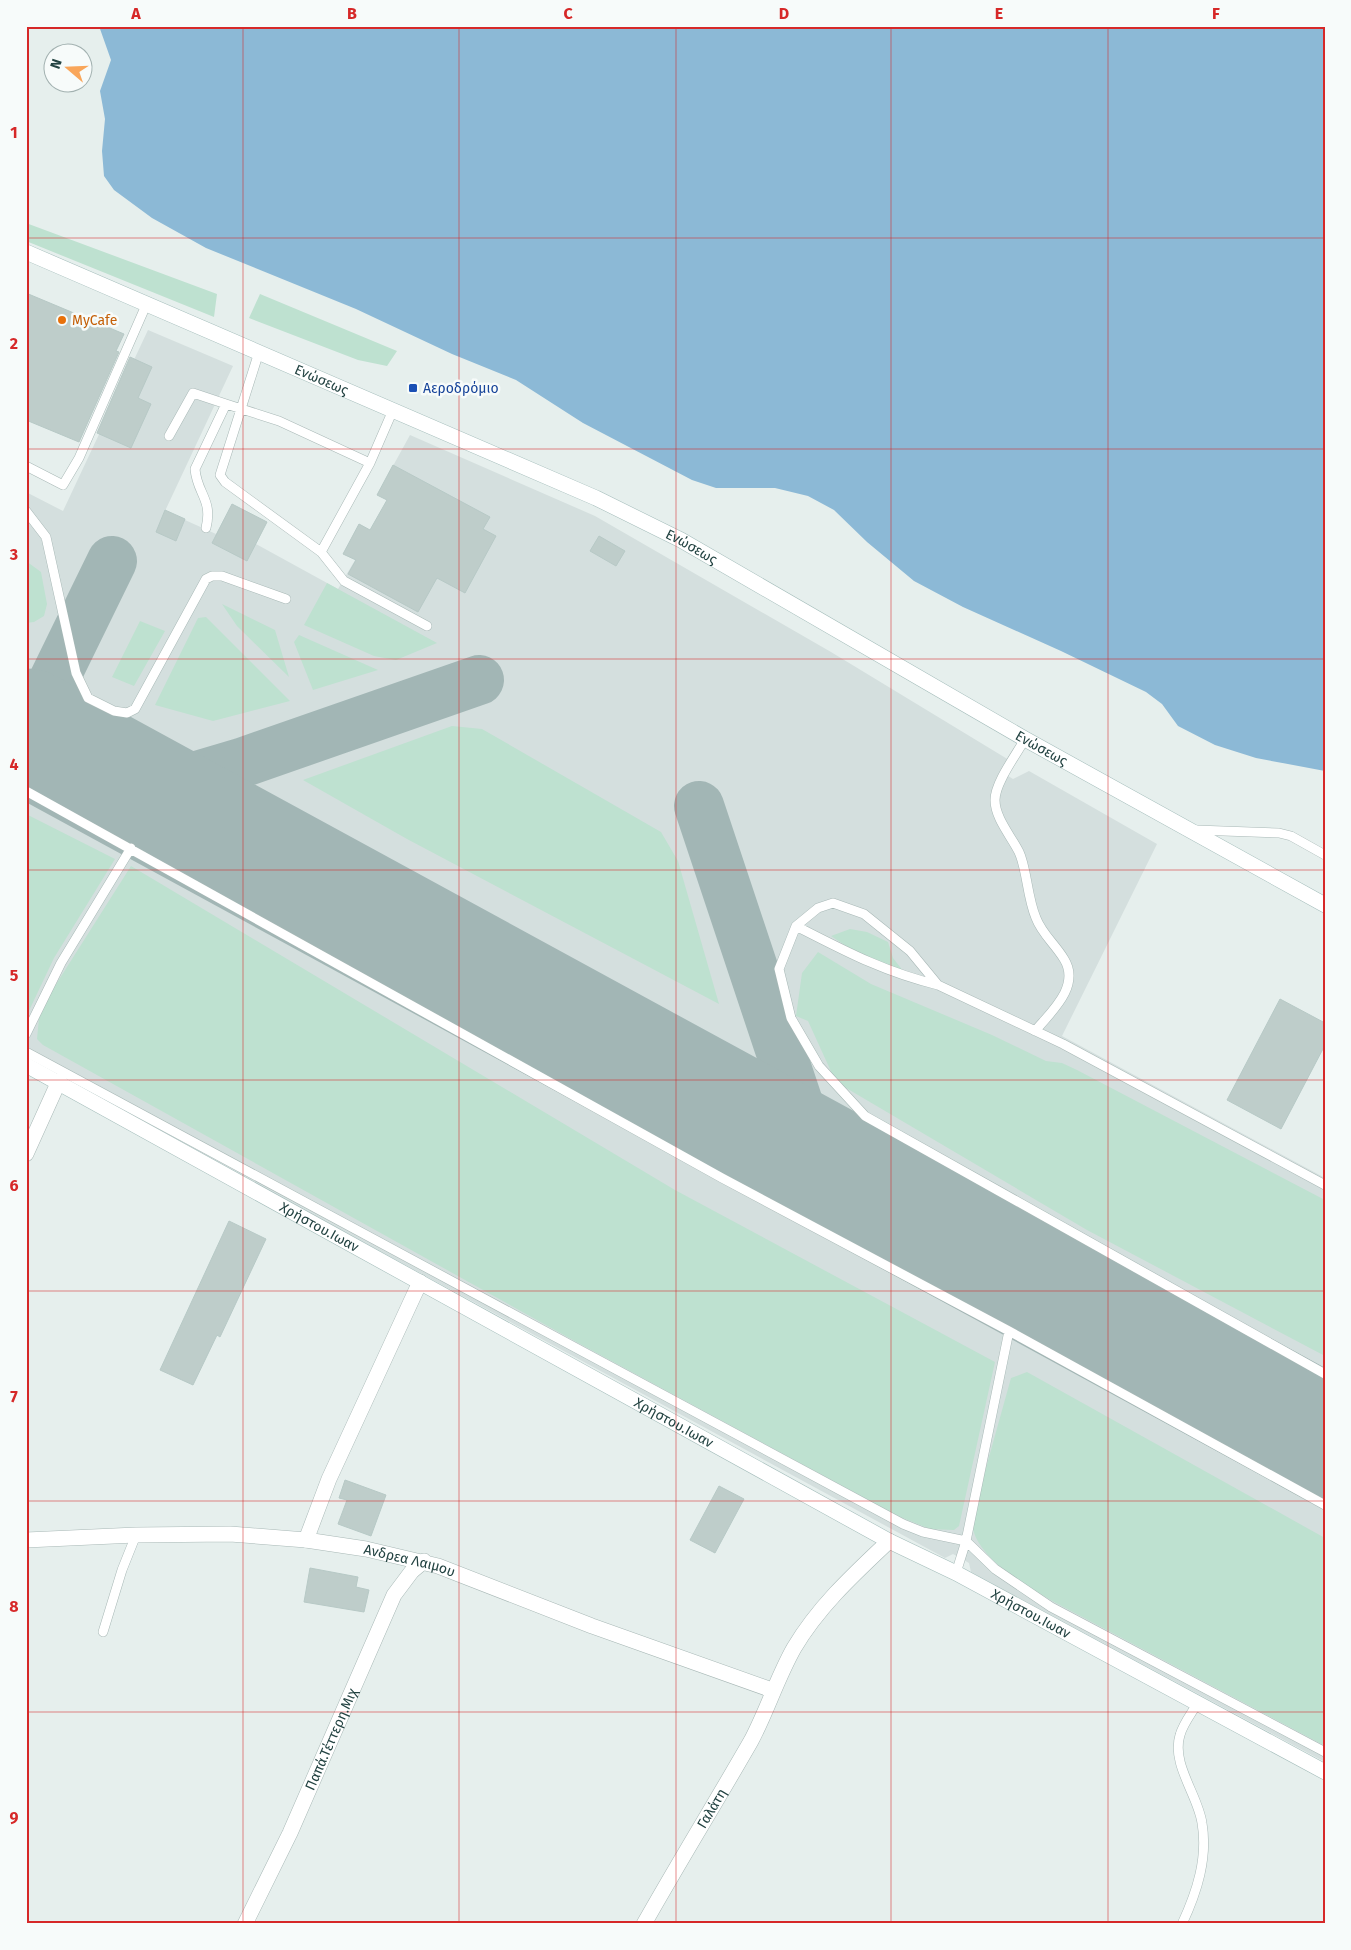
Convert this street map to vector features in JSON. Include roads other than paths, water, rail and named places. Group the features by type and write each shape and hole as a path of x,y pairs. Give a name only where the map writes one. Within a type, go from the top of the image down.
{"street":[{"name":"Ενώσεως","path":"26,252 596,498 682,540 1025,739 1325,905"},
{"name":"Χρήστου.Ιωαν","path":"26,1065 60,1082 889,1541 956,1573 1325,1772"},
{"path":"26,1154 60,1082"},
{"path":"306,1540 329,1479 420,1282"},
{"name":"Ανδρεα Λαιμου","path":"26,1540 136,1535 230,1534 306,1540 366,1549 424,1561 514,1594 592,1626 772,1690"},
{"name":"Γαλάτη","path":"644,1924 750,1741 772,1690 795,1648 817,1614 836,1591 889,1541"},
{"name":"Παπά.Τέττερη.Μιχ","path":"245,1924 290,1833 394,1595 412,1571 424,1561"}],"lane":[{"path":"26,466 63,485 78,458 147,303"},
{"path":"259,352 220,474 225,482 321,552 344,581 427,626"},
{"path":"169,436 193,393 240,407 279,422 370,463"},
{"path":"206,528 208,507 196,480 195,469 226,404"},
{"path":"321,552 370,463 393,410"},
{"path":"26,511 46,537 76,674 88,698 114,711 127,714 135,710 206,579 212,576 222,576 286,599"},
{"path":"1025,739 998,787 994,799 996,812 1020,856 1027,891 1036,918 1044,935 1064,960 1069,976 1067,988 1058,1003 1035,1031"},
{"path":"26,791 722,1178 1009,1331 1325,1505"},
{"path":"1190,830 1279,833 1291,836 1325,855"},
{"path":"26,1034 61,963 131,848"},
{"path":"938,985 910,951 864,914 833,904 818,908 796,926 779,969 791,1018 819,1066 865,1116 1325,1374"},
{"path":"796,926 865,962 901,976 938,985 1035,1031 1121,1074 1325,1185"},
{"path":"26,1052 903,1524 923,1532 966,1541 995,1569 1044,1602 1325,1752"},
{"path":"956,1573 966,1541 1009,1331"},
{"path":"103,1632 122,1570 136,1535"},
{"path":"1182,1924 1200,1876 1204,1847 1202,1822 1179,1758 1180,1735 1197,1704"}],"water":[{"path":"99,26 1325,26 1325,771 1256,758 1215,745 1178,726 1162,704 1146,692 963,607 914,581 867,542 834,510 808,496 775,488 716,488 692,480 583,423 516,380 452,354 356,309 206,248 152,218 114,190 104,176 102,151 105,119 100,91 111,60"}],"place":[{"name":"MyCafe","path":"62,320"},
{"name":"Αεροδρόμιο","path":"413,388"}]}
